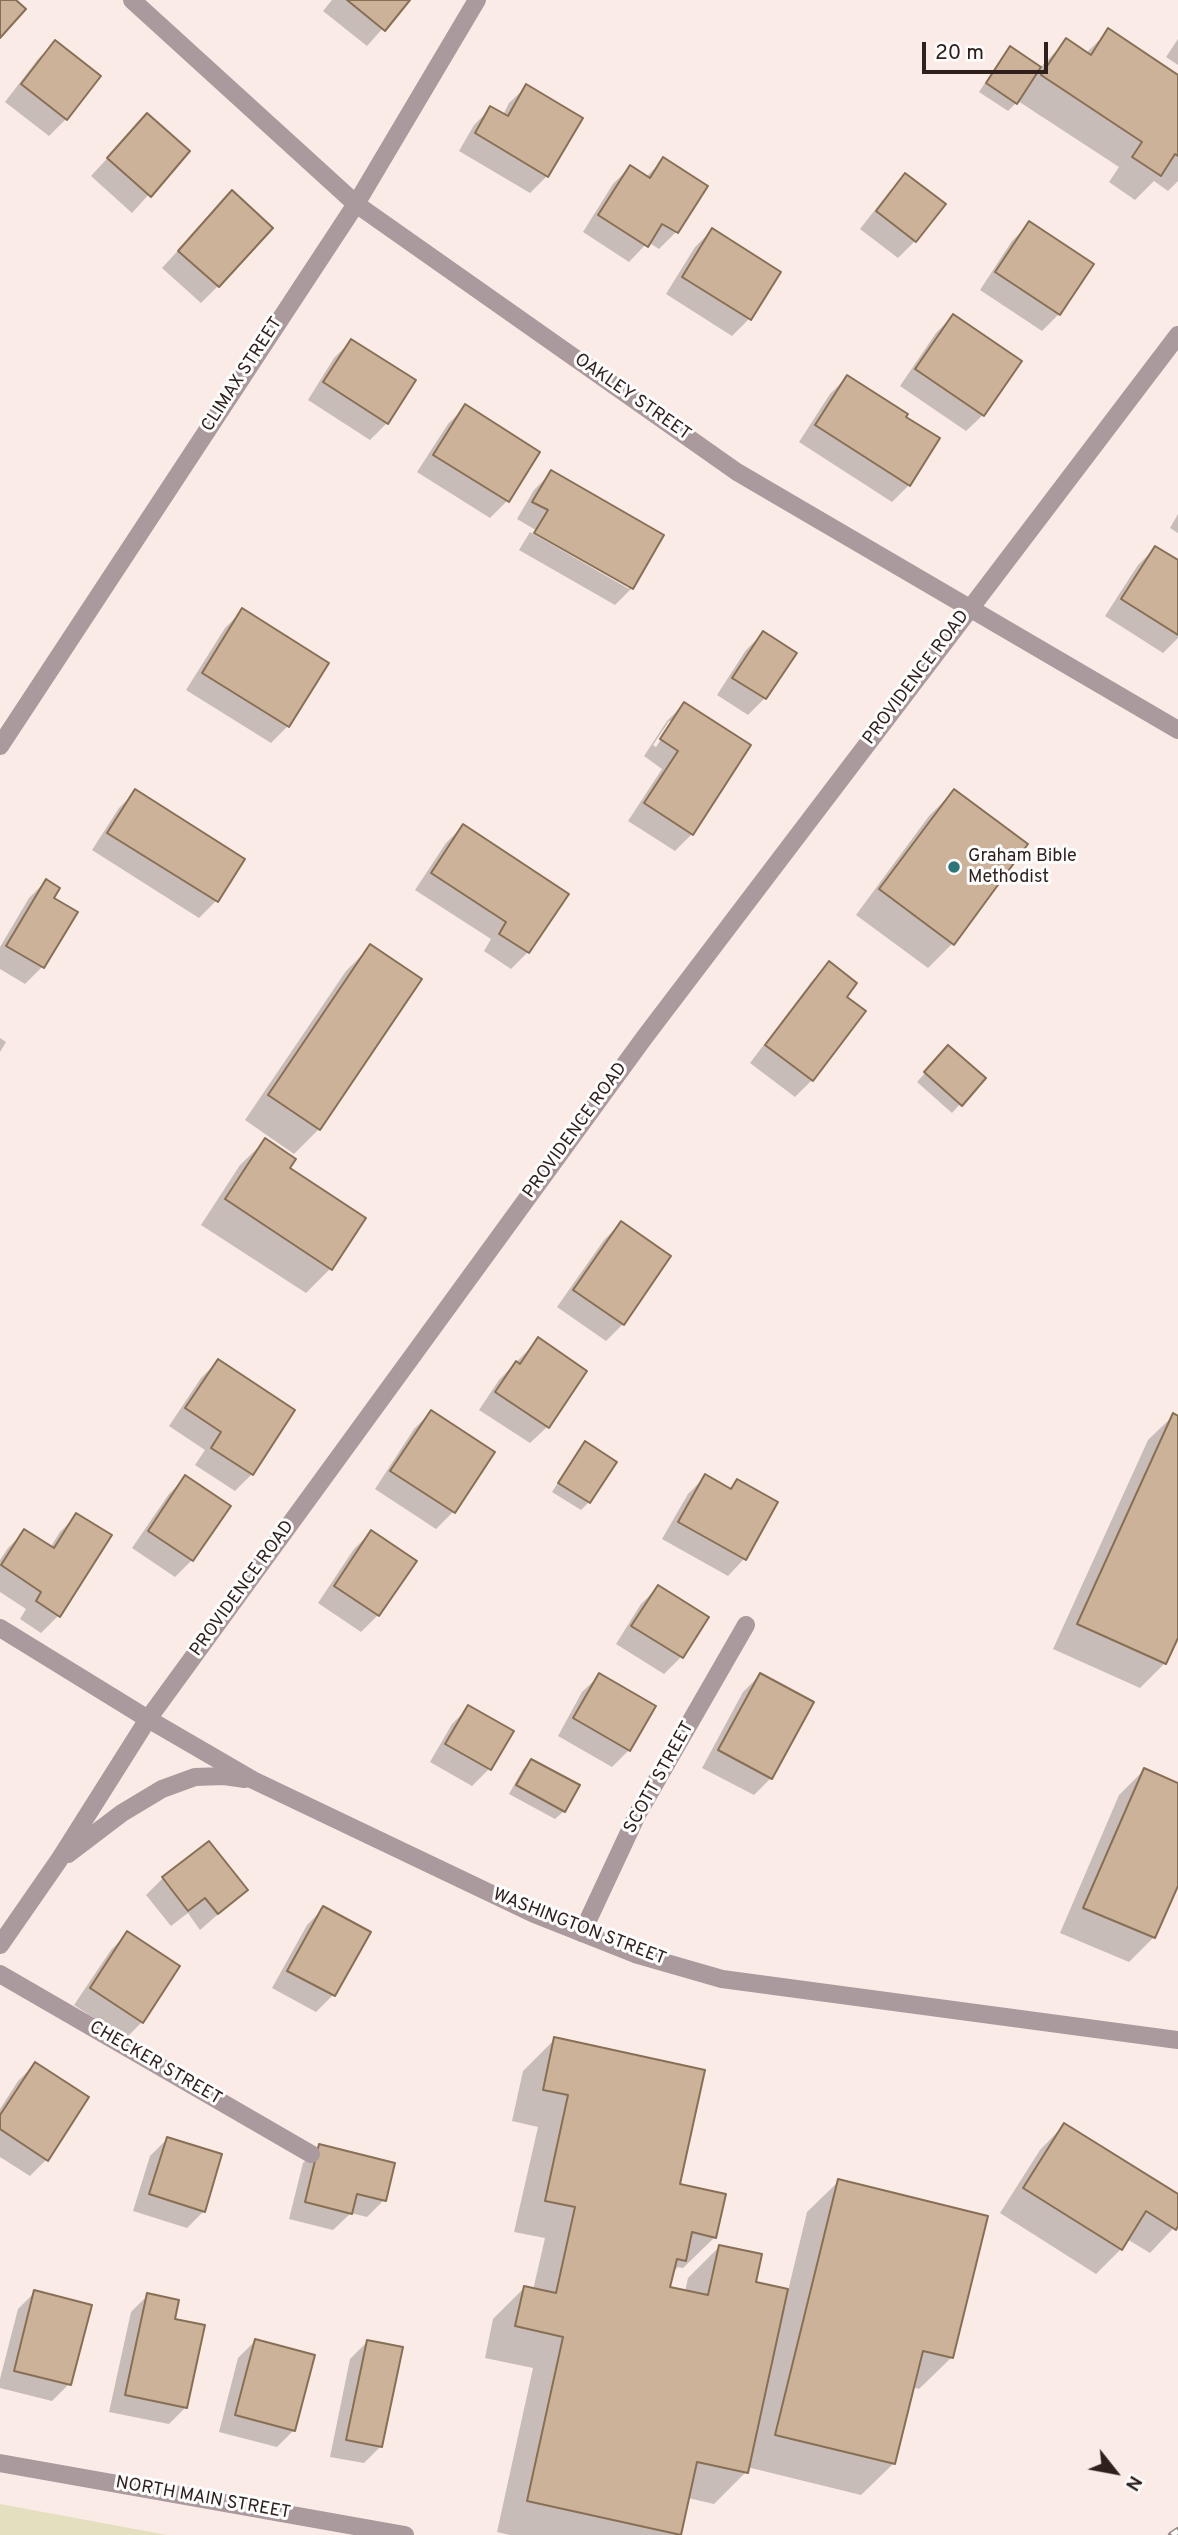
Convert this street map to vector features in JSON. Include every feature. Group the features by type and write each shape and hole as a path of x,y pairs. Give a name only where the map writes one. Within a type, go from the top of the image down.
{"street":[{"name":"OAKLEY STREET","path":"132,0 356,204 737,472 1178,730"},
{"name":"CLIMAX STREET","path":"0,746 356,204 477,0"},
{"name":"PROVIDENCE ROAD","path":"0,1945 59,1860 148,1719 643,1038 1178,335"},
{"name":"SCOTT STREET","path":"582,1933 638,1814 746,1625"},
{"name":"WASHINGTON STREET","path":"0,1628 253,1780 534,1914 635,1954 722,1979 1178,2040"},
{"path":"59,1860 122,1813 162,1789 195,1777 224,1776 253,1780"},
{"name":"CHECKER STREET","path":"0,1974 311,2154"},
{"name":"NORTH MAIN STREET","path":"0,2463 405,2535"}],"shaded area":[{"path":"0,2504 167,2535 0,2535"}],"building":[{"path":"0,0 16,0 26,9 0,38"},
{"path":"347,0 410,0 385,31"},
{"path":"1108,28 1178,75 1178,156 1175,154 1161,176 1132,157 1142,142 1041,75 1066,38 1091,55"},
{"path":"55,40 101,76 67,120 21,84"},
{"path":"1010,46 1041,67 1017,104 986,83"},
{"path":"526,84 583,118 548,177 475,133 490,106 508,116"},
{"path":"147,113 190,151 151,197 107,158"},
{"path":"663,157 708,186 678,233 662,224 648,247 598,215 630,165 650,178"},
{"path":"905,173 946,204 916,242 876,211"},
{"path":"232,190 273,228 219,287 178,251"},
{"path":"1029,221 1094,264 1060,315 995,272"},
{"path":"712,228 781,272 751,320 682,277"},
{"path":"953,314 1022,361 984,416 915,369"},
{"path":"351,339 416,380 388,424 323,382"},
{"path":"847,375 940,438 910,486 815,425"},
{"path":"465,404 540,452 509,502 433,455"},
{"path":"551,470 664,535 633,589 534,533 548,510 532,502"},
{"path":"1155,546 1178,560 1178,635 1121,599"},
{"path":"242,608 329,663 289,727 202,673"},
{"path":"763,631 797,653 766,699 732,678"},
{"path":"684,702 751,745 693,835 644,803 678,751 660,739"},
{"path":"135,789 245,859 218,902 107,833"},
{"name":"Graham Bible Methodist","path":"954,789 1028,844 954,945 879,889"},
{"path":"463,824 569,894 529,953 499,934 506,922 431,873"},
{"path":"46,879 60,888 54,898 78,912 44,968 6,946"},
{"path":"370,944 422,979 320,1130 268,1095"},
{"path":"829,961 857,983 847,997 866,1011 813,1081 765,1045"},
{"path":"948,1045 986,1078 962,1106 924,1072"},
{"path":"265,1138 296,1159 290,1168 366,1218 332,1270 225,1199"},
{"path":"621,1221 671,1256 624,1325 573,1290"},
{"path":"538,1337 587,1371 549,1428 495,1392 516,1361 520,1364"},
{"path":"218,1359 295,1410 253,1475 211,1448 221,1432 185,1408"},
{"path":"431,1410 495,1452 455,1513 390,1471"},
{"path":"1173,1413 1178,1416 1178,1638 1166,1664 1077,1624"},
{"path":"585,1441 617,1462 590,1503 558,1483"},
{"path":"705,1474 731,1489 737,1479 778,1502 746,1560 678,1522"},
{"path":"185,1475 231,1506 193,1561 148,1531"},
{"path":"76,1513 112,1535 60,1617 36,1601 41,1592 1,1565 24,1529 54,1548"},
{"path":"371,1530 417,1561 379,1616 334,1586"},
{"path":"658,1585 709,1617 683,1658 631,1626"},
{"path":"599,1673 656,1706 630,1751 573,1718"},
{"path":"760,1673 814,1702 772,1779 718,1750"},
{"path":"468,1705 514,1731 491,1770 445,1744"},
{"path":"531,1759 580,1785 565,1812 516,1785"},
{"path":"1144,1768 1178,1783 1178,1886 1155,1938 1083,1908"},
{"path":"209,1841 248,1890 218,1914 205,1898 188,1911 162,1877"},
{"path":"323,1906 371,1932 335,1996 287,1971"},
{"path":"127,1931 180,1966 143,2023 90,1988"},
{"path":"554,2037 705,2070 680,2184 726,2194 716,2238 692,2232 686,2261 677,2259 670,2287 708,2295 719,2245 762,2254 756,2282 788,2289 748,2473 697,2462 681,2535 527,2501 563,2337 515,2326 524,2286 556,2293 575,2207 545,2201 568,2095 543,2090"},
{"path":"35,2062 89,2097 48,2161 0,2129 0,2115"},
{"path":"1064,2123 1178,2194 1176,2230 1146,2211 1122,2250 1023,2188"},
{"path":"167,2137 222,2154 205,2212 149,2194"},
{"path":"319,2144 395,2163 386,2201 357,2194 352,2214 305,2202"},
{"path":"838,2179 988,2216 953,2358 923,2351 895,2464 775,2435"},
{"path":"34,2290 92,2305 71,2385 14,2371"},
{"path":"147,2293 179,2300 175,2319 205,2325 187,2408 125,2395"},
{"path":"255,2339 315,2355 295,2431 235,2415"},
{"path":"367,2340 403,2347 382,2447 346,2440"}],"railway":[{"path":"1172,2535 1178,2531"}],"place":[{"name":"Graham Bible Methodist","path":"954,867"}]}
